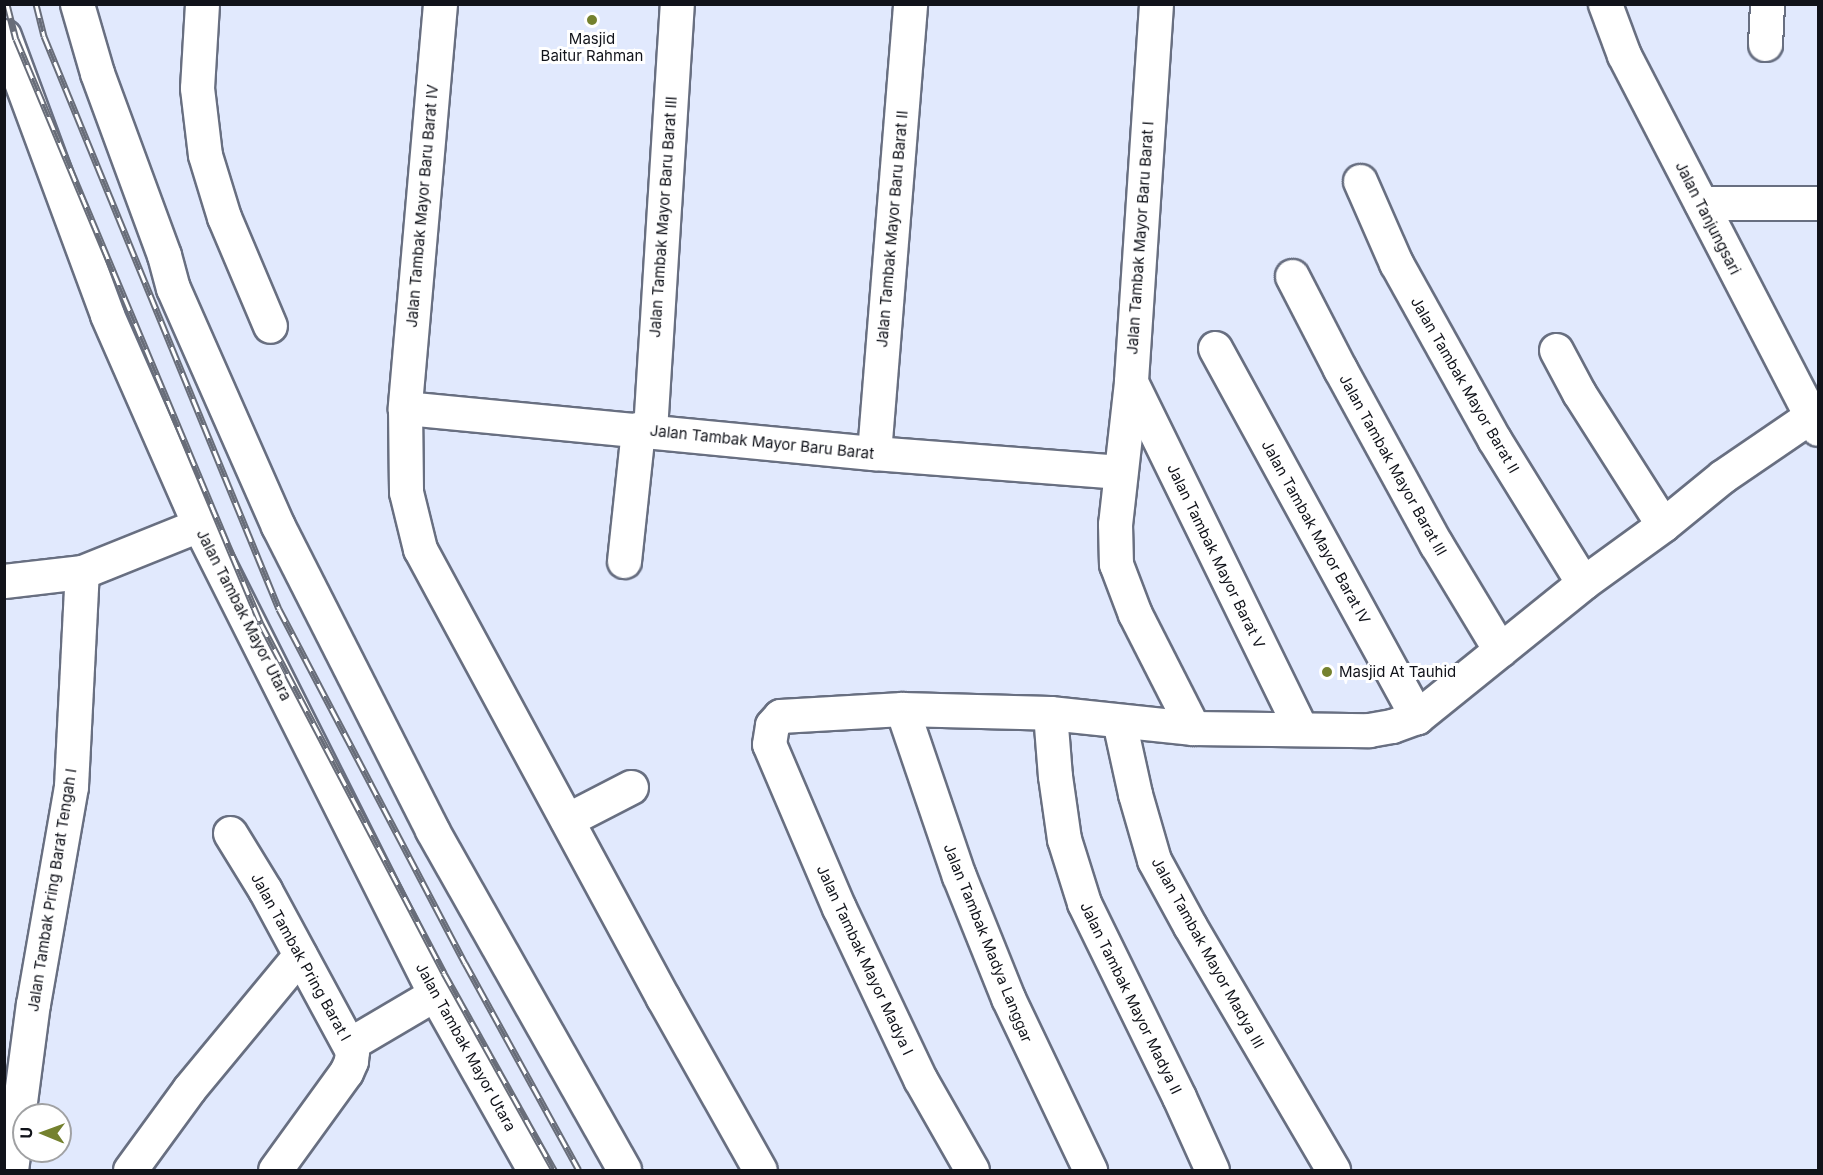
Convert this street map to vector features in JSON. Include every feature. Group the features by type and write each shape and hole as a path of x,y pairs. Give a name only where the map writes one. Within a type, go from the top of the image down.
{"street":[{"path":"76,4 97,72 164,255 173,288 278,526 432,830 624,1170"},
{"path":"202,4 197,88 205,155 224,217 270,326"},
{"name":"Jalan Tambak Mayor Baru Barat IV","path":"440,4 405,408 406,492 420,549 760,1170"},
{"name":"Jalan Tambak Mayor Baru Barat III","path":"624,561 644,430 677,4"},
{"name":"Jalan Tambak Mayor Baru Barat II","path":"874,453 910,4"},
{"name":"Jalan Tambak Mayor Baru Barat I","path":"1156,4 1131,382 1114,524 1116,564 1135,614 1193,728"},
{"name":"Jalan Tanjungsari","path":"1605,4 1624,55 1815,422"},
{"path":"1765,44 1767,4"},
{"name":"Jalan Tambak Mayor Utara","path":"4,36 107,315 199,525 435,994 534,1170"},
{"name":"Jalan Tambak Mayor Barat II","path":"1360,181 1402,273 1494,439 1583,583"},
{"path":"1701,203 1818,203"},
{"name":"Jalan Tambak Mayor Barat III","path":"1292,276 1436,544 1500,650"},
{"name":"Jalan Tambak Mayor Barat IV","path":"1215,348 1417,717"},
{"path":"1556,350 1580,393 1663,525"},
{"name":"Jalan Tambak Mayor Barat V","path":"1131,382 1301,729"},
{"name":"Jalan Tambak Mayor Baru Barat","path":"405,408 874,453 1120,472"},
{"path":"902,709 1050,713 1193,728 1370,730 1417,717 1583,583 1663,525 1723,476 1815,422"},
{"path":"4,580 82,573 199,525"},
{"name":"Jalan Tambak Pring Barat Tengah I","path":"11,1170 33,1004 71,786 82,573"},
{"name":"Jalan Tambak Mayor Madya I","path":"902,709 780,716 772,725 769,744 839,908 920,1079 972,1170"},
{"name":"Jalan Tambak Madya Langgar","path":"902,709 959,876 1008,998 1090,1170"},
{"name":"Jalan Tambak Mayor Madya II","path":"1050,713 1055,776 1064,839 1084,903 1212,1170"},
{"name":"Jalan Tambak Mayor Madya III","path":"1119,721 1135,794 1154,860 1333,1170"},
{"path":"567,820 631,786"},
{"name":"Jalan Tambak Pring Barat I","path":"230,833 350,1044 351,1061 346,1072 275,1170"},
{"path":"130,1170 189,1089 300,955"},
{"path":"350,1044 435,994"}],"railway":[{"path":"7,4 16,39 261,624 444,973 554,1170"},
{"path":"36,4 44,36 279,609 465,963 579,1170"}],"place":[{"name":"Masjid Baitur Rahman","path":"592,20"},
{"name":"Masjid At Tauhid","path":"1327,672"}]}
